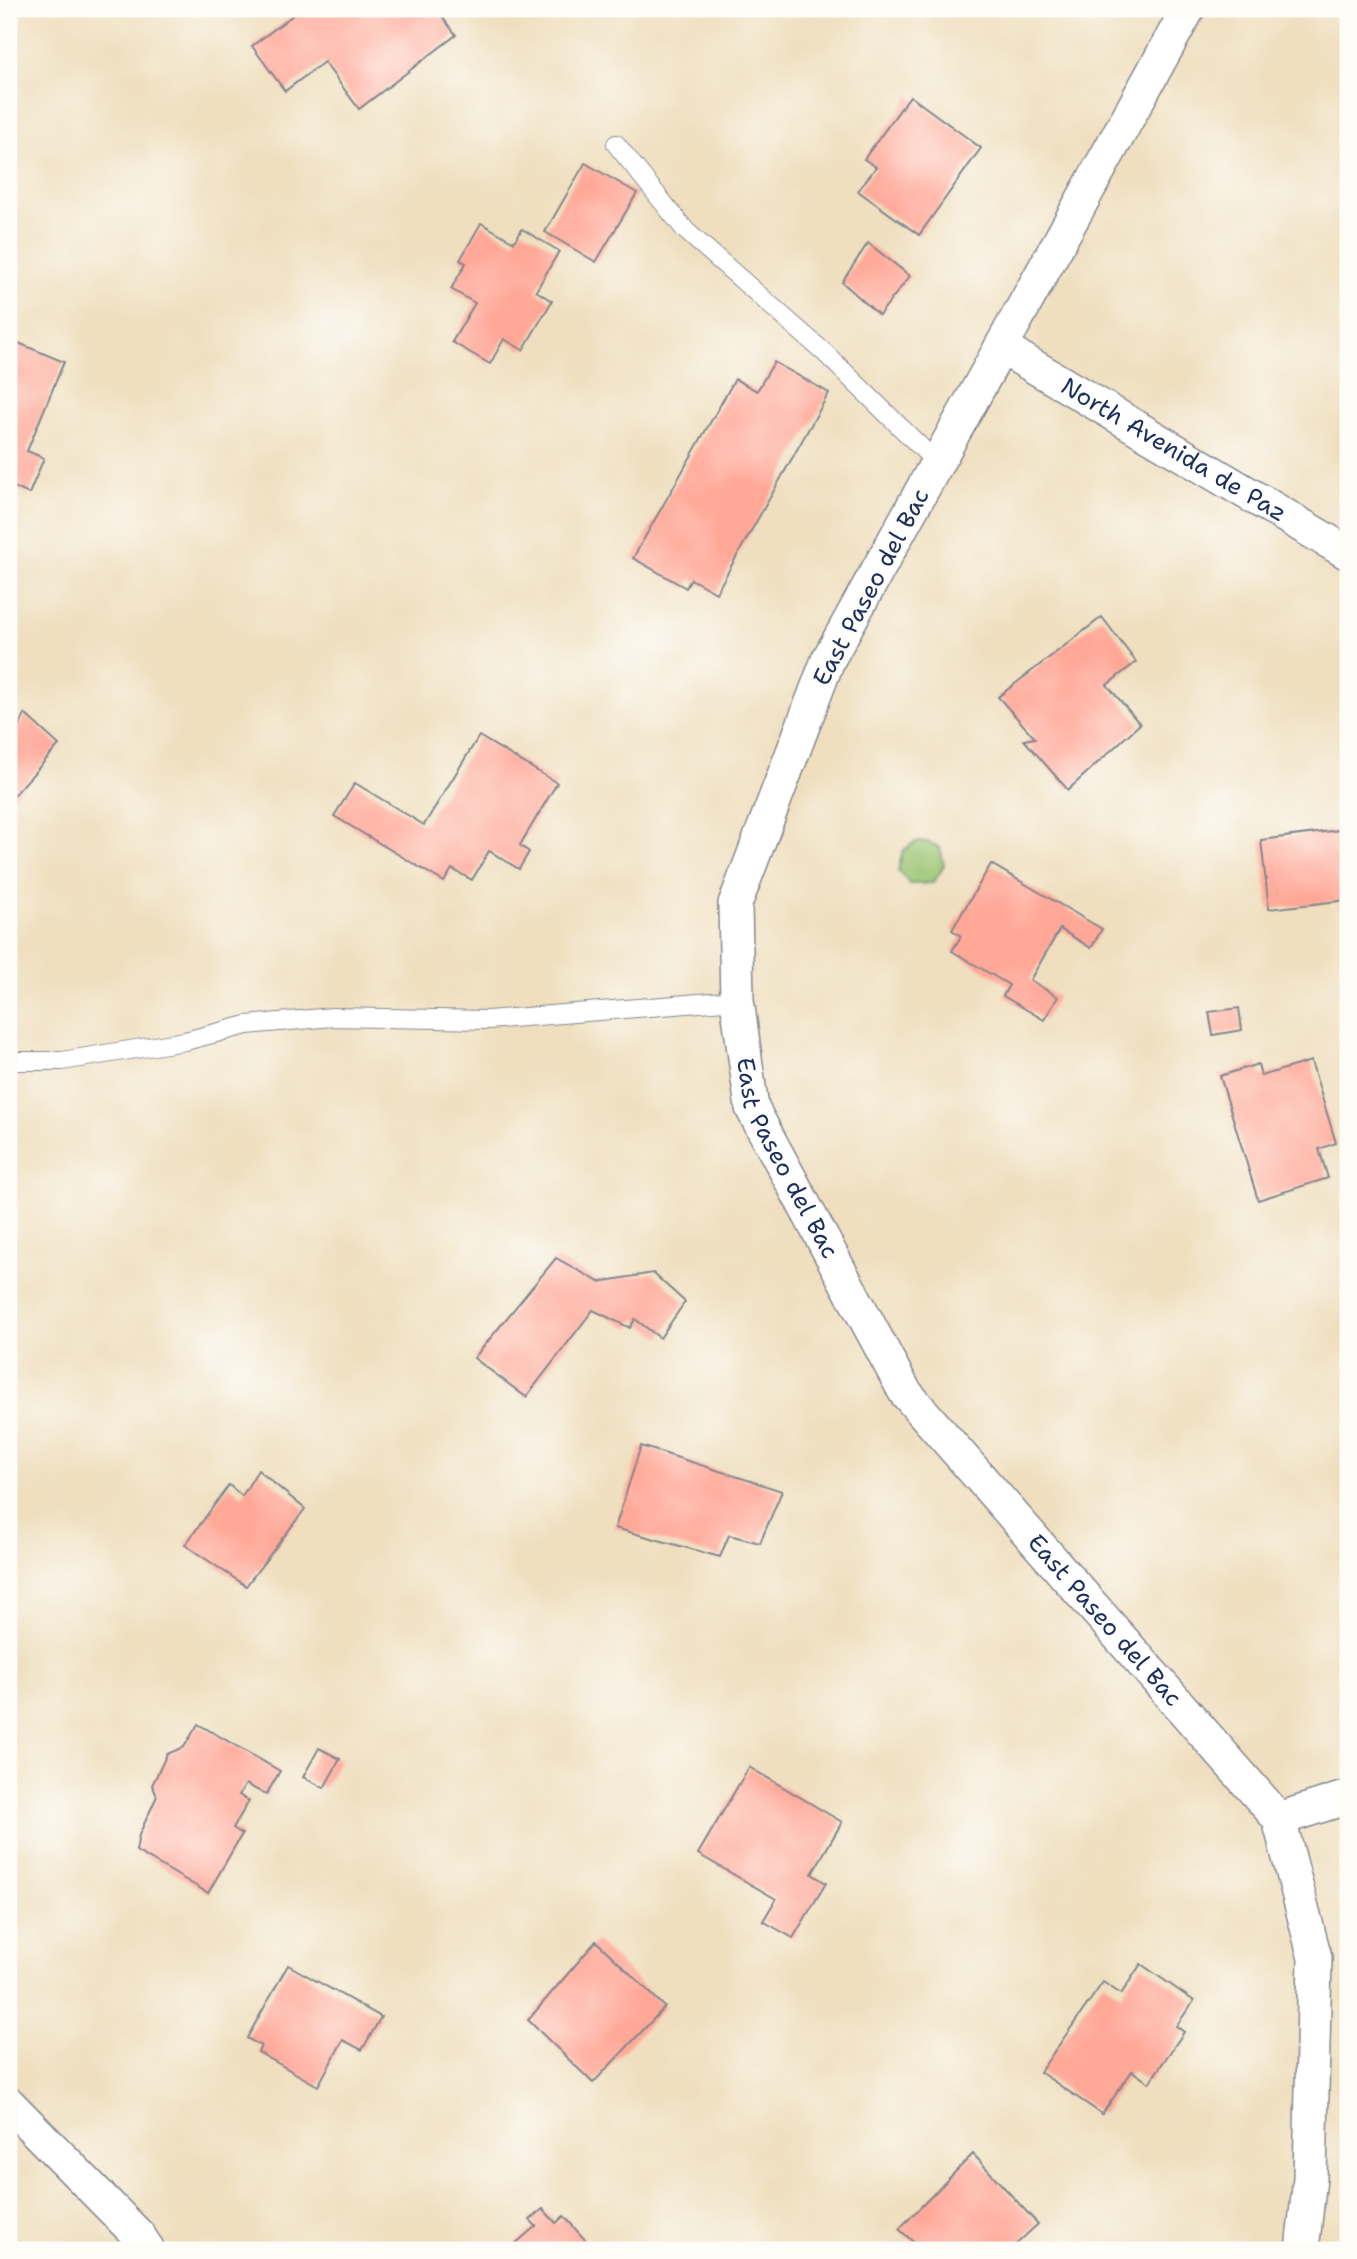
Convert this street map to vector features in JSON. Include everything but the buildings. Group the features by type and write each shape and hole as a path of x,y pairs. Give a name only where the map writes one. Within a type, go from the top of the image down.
{"street":[{"name":"East Paseo del Bac","path":"1188,9 828,660 735,904 737,1000 752,1108 905,1392 1279,1819 1315,1958 1310,2178 1302,2250"},
{"name":"North Avenida de Paz","path":"1001,348 1348,553"},
{"path":"1279,1819 1348,1797"},
{"path":"9,2104 136,2245"}],"lane":[{"path":"615,144 686,231 825,353 937,463"},
{"path":"9,1061 62,1061 186,1041 247,1025 332,1017 488,1020 737,1000"}],"green space":[{"path":"915,842 928,842 940,848 944,866 933,883 910,884 898,871 903,851"}]}
